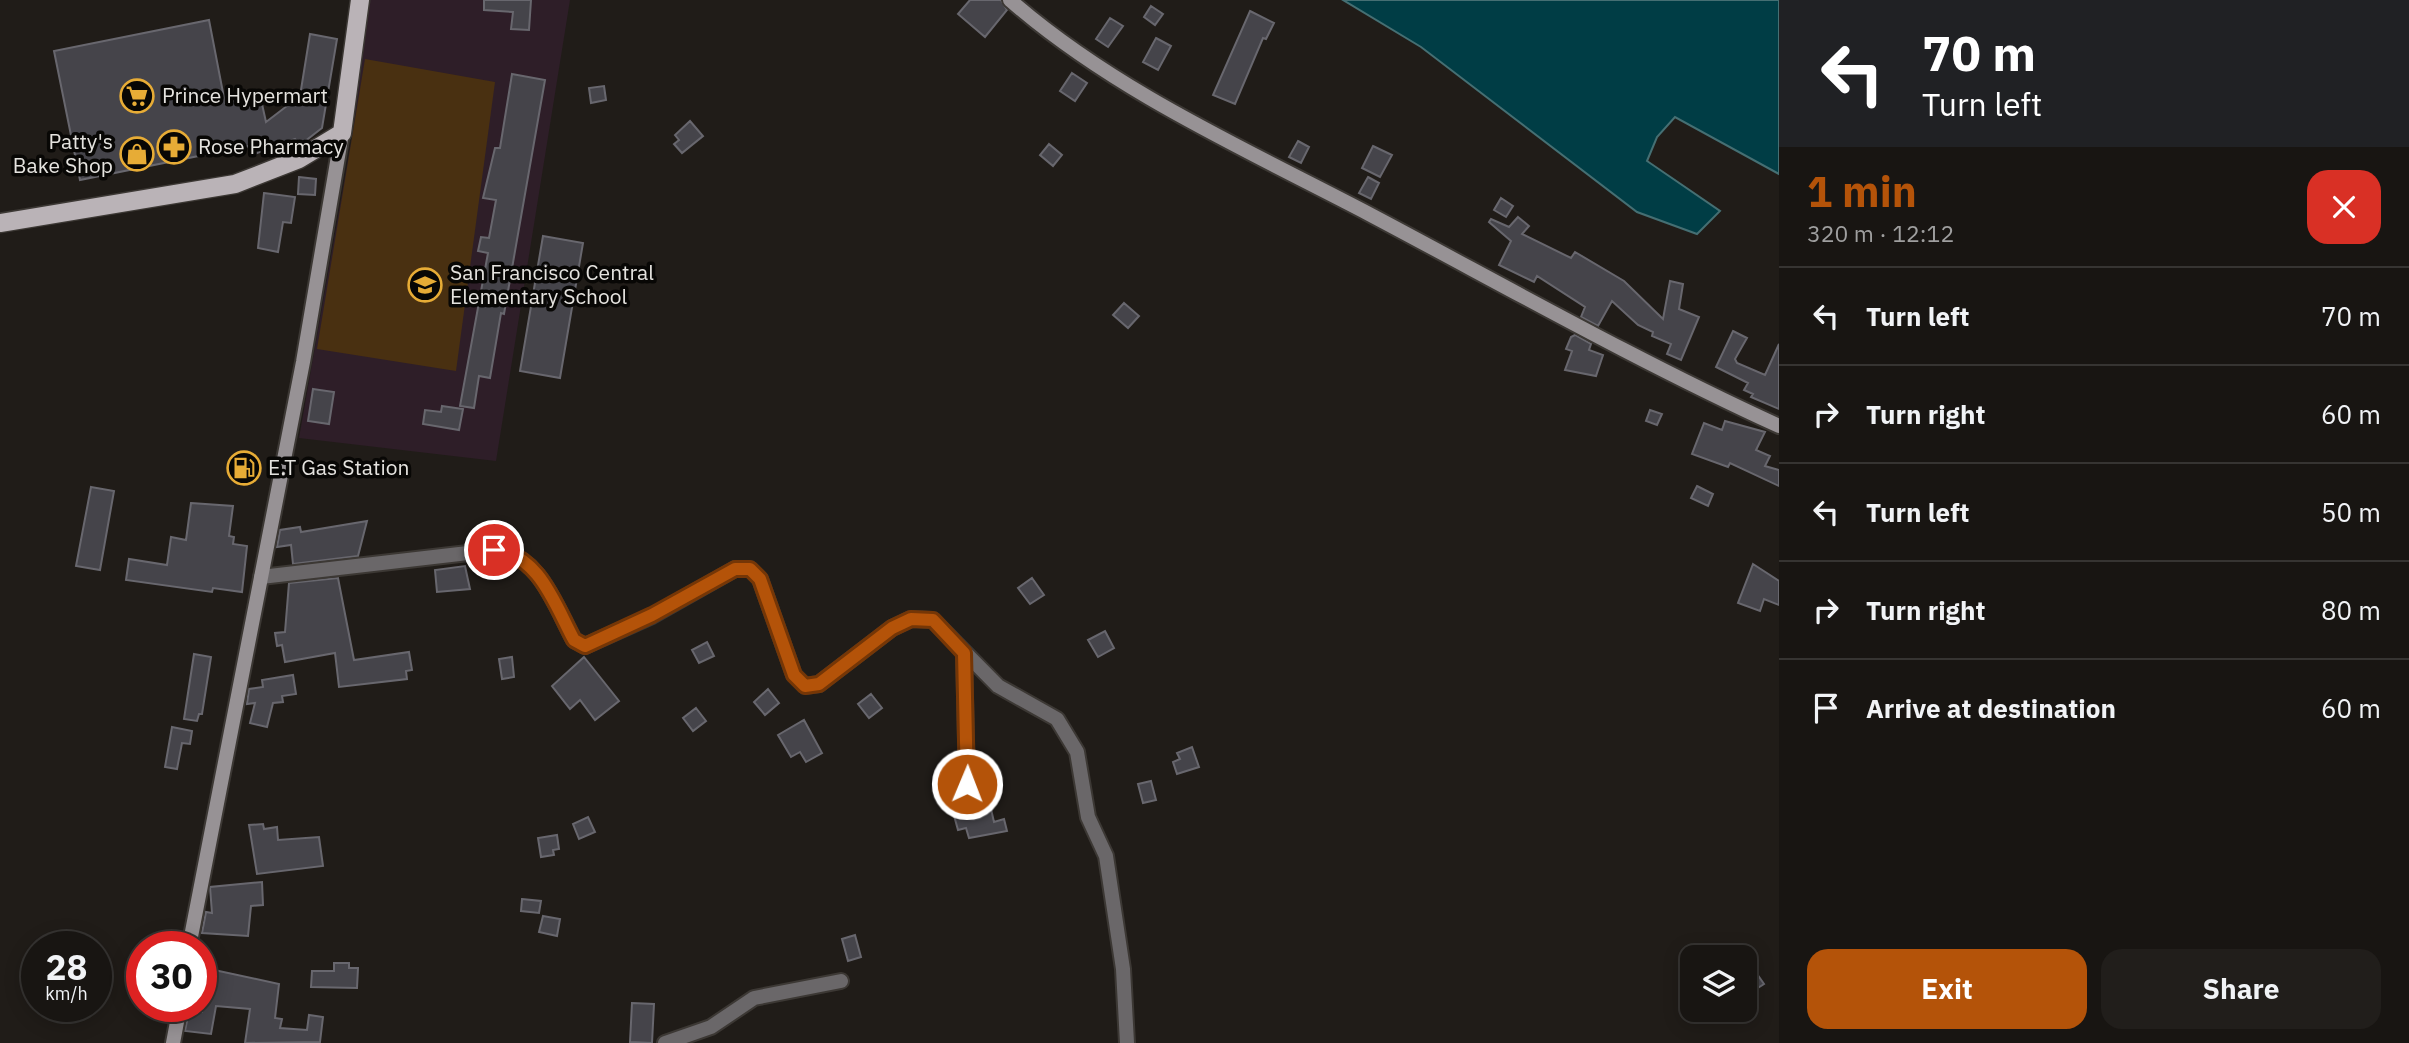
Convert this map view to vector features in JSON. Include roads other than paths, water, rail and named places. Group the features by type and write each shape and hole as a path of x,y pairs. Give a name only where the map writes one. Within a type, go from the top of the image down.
{"main road":[{"path":"0,223 235,184 299,159 342,133 360,0"}],"street":[{"path":"1010,0 1078,55 1214,132 1519,293 1619,350 1779,426"},
{"path":"192,931 303,362 342,133"},
{"path":"261,577 494,550 513,552 534,569 574,640 585,646 652,615 735,569 750,569 760,579 794,675 805,686 819,684 892,628 911,619 933,620 998,686 1057,719 1077,752 1088,817 1105,856 1123,970 1127,1043"},
{"path":"964,653 967,784"},
{"path":"665,1043 711,1027 754,998 841,981"},
{"path":"173,1043 177,1022"}],"water":[{"path":"1343,0 1779,0 1779,174 1675,117 1657,137 1647,161 1720,211 1697,234 1637,212 1421,47"}],"place":[{"name":"Prince Hypermart","path":"137,96"},
{"name":"Rose Pharmacy","path":"174,147"},
{"name":"Patty's Bake Shop","path":"137,154"},
{"name":"San Francisco Central Elementary School","path":"425,285"},
{"name":"E.T Gas Station","path":"244,468"}]}
